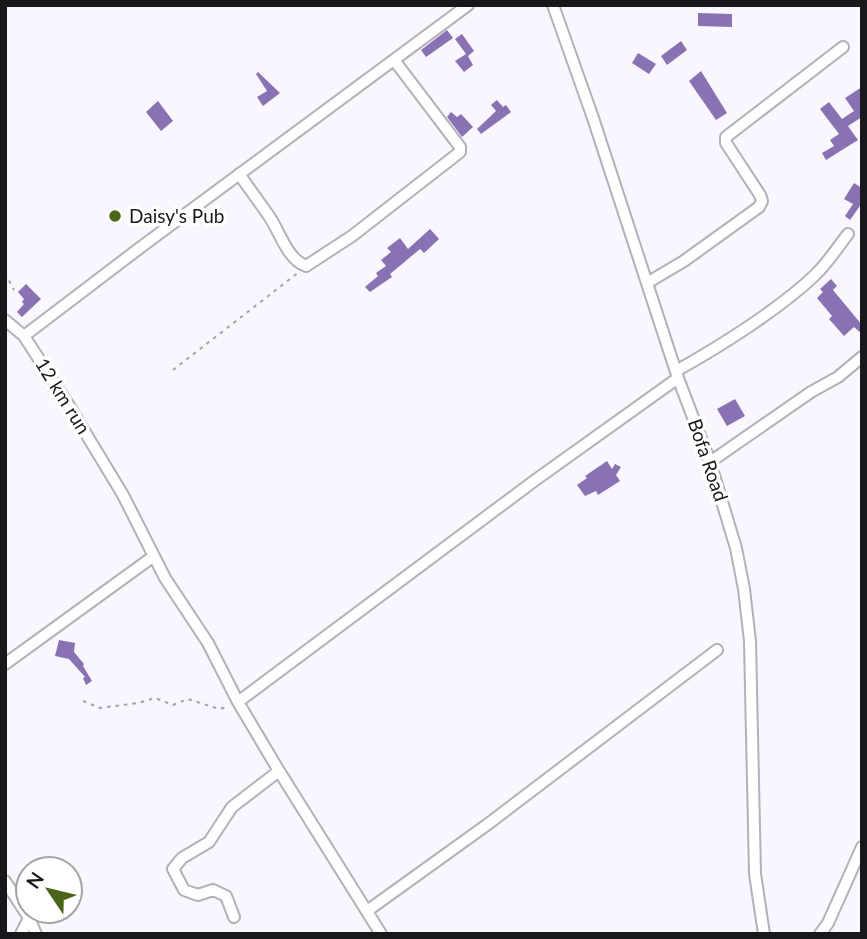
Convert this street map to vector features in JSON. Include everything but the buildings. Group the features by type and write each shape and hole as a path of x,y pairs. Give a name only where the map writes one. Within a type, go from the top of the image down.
{"street":[{"name":"12 km run","path":"381,934 279,771 208,643 165,578 123,495 24,336 468,5"},
{"name":"Bofa Road","path":"553,5 677,375 710,462 736,548 748,616 753,708 755,874 764,934"},
{"path":"647,283 684,261 759,207 762,201 760,195 726,143 726,137 843,47"},
{"path":"239,174 300,264 306,266 362,228 460,152 460,147 394,60"},
{"path":"239,703 677,375 803,285 816,274 848,234"},
{"path":"5,320 24,336"},
{"path":"710,462 811,392 838,377 862,357"},
{"path":"5,664 154,556"},
{"path":"366,911 488,824 717,650"},
{"path":"234,917 226,896 213,890 198,895 184,890 173,869 182,858 209,842 232,807 279,771"},
{"path":"820,934 828,923 862,847"}],"path":[{"path":"173,370 306,266"},
{"path":"5,273 14,290"},
{"path":"83,701 100,708 155,698 173,705 188,699 219,709 239,703"}],"place":[{"name":"Daisy's Pub","path":"115,216"}]}
